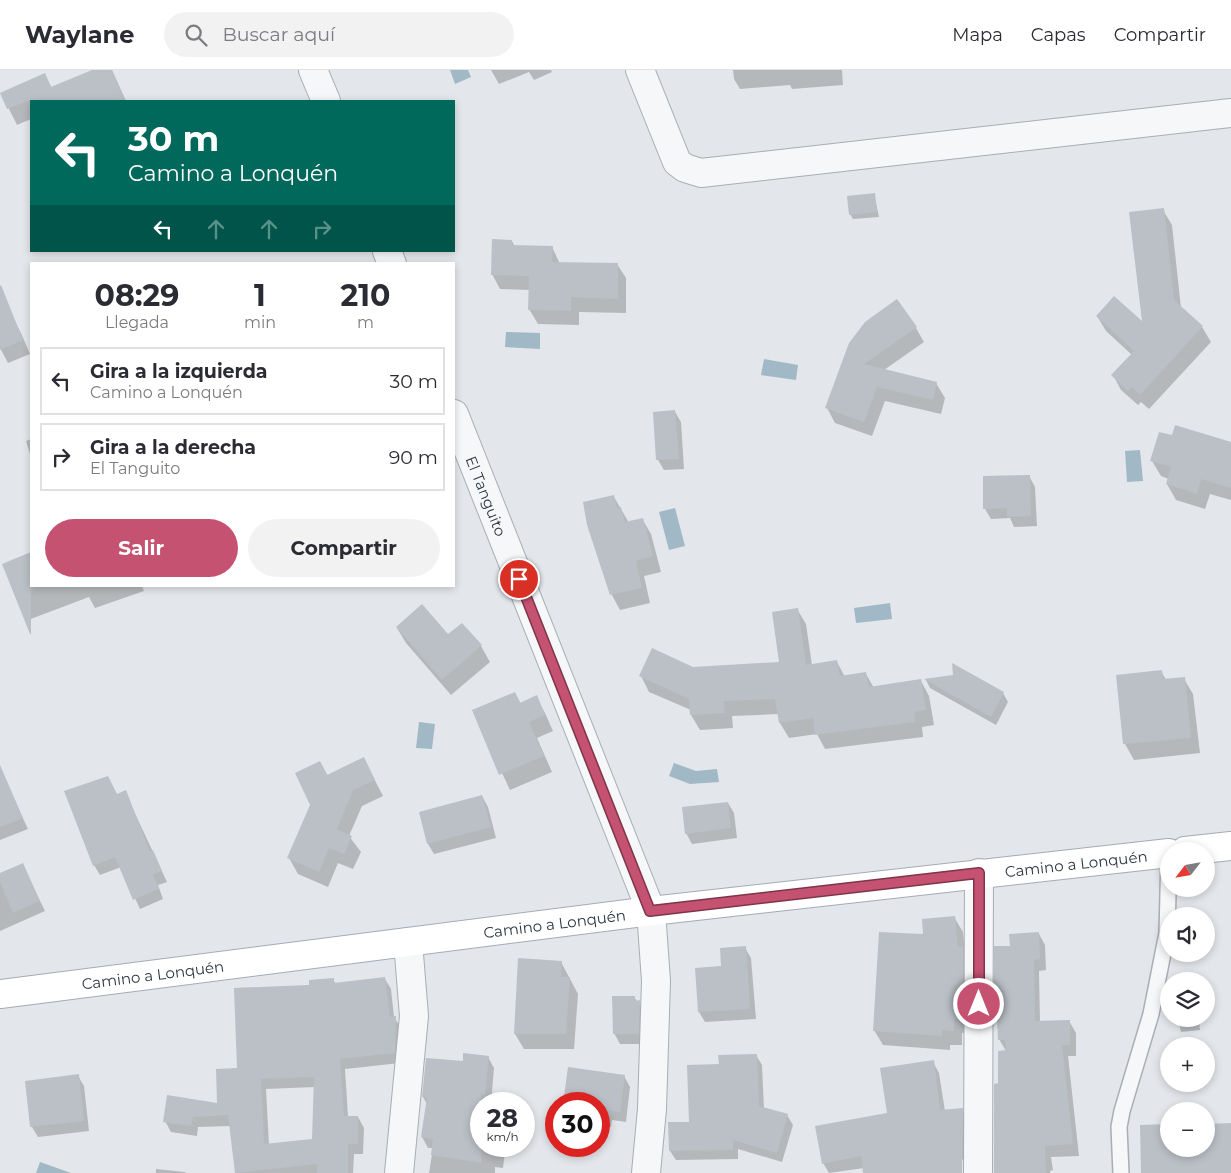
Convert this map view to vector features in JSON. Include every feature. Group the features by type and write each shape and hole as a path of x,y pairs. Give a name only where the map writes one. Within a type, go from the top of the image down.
{"main road":[{"path":"1215,848 1231,846"},
{"name":"Camino a Lonquén","path":"0,994 650,911 1160,854"}],"street":[{"path":"313,70 326,100"},
{"path":"640,70 677,162 684,168 702,173 1231,114"},
{"name":"El Tanguito","path":"455,417 650,911 656,981 652,1109 646,1173"},
{"path":"978,1173 979,873"},
{"path":"400,1173 414,1016 408,942"}],"lane":[{"path":"1121,1173 1120,1127 1122,1111 1152,1014 1167,933 1168,898"}],"water":[{"path":"450,70 468,70 471,77 455,84"},
{"path":"506,332 540,333 540,349 505,347"},
{"path":"764,359 798,365 796,380 761,375"},
{"path":"1140,450 1143,481 1127,482 1125,451"},
{"path":"675,508 685,546 669,550 659,512"},
{"path":"890,603 892,619 856,623 854,608"},
{"path":"419,722 435,724 432,749 416,748"},
{"path":"674,763 696,771 717,769 719,782 690,784 669,776"},
{"path":"40,1162 71,1173 36,1173"}],"building":[{"path":"92,70 112,70 125,100 30,100 7,109 0,93 45,73 51,87"},
{"path":"875,193 877,212 849,215 847,196"},
{"path":"1164,208 1174,300 1203,326 1140,395 1132,387 1128,391 1111,375 1134,351 1096,316 1114,296 1142,321 1129,212"},
{"path":"492,239 512,240 512,245 553,246 552,262 618,263 618,299 571,297 571,311 528,310 529,276 491,275"},
{"path":"0,286 23,340 0,350"},
{"path":"897,299 917,327 864,364 937,382 933,400 877,387 864,422 825,408 849,343 865,322"},
{"path":"675,410 679,459 656,460 653,412"},
{"path":"1175,425 1231,442 1231,488 1201,479 1197,494 1166,484 1171,467 1150,461 1159,432 1172,435"},
{"path":"1030,475 1031,516 1007,517 1007,508 983,509 983,476"},
{"path":"614,495 617,508 621,507 625,522 643,518 653,556 636,561 642,588 610,595 587,525 583,502"},
{"path":"30,552 31,634 30,634 2,564"},
{"path":"422,604 448,634 462,623 482,645 442,680 396,627"},
{"path":"798,608 806,665 837,660 840,676 866,672 869,687 921,679 926,710 914,712 915,722 815,735 813,718 779,723 775,699 724,701 725,713 690,715 689,699 639,676 652,648 693,667 779,662 772,612"},
{"path":"952,663 1004,692 991,717 924,679 953,675"},
{"path":"1162,670 1163,679 1185,677 1191,738 1123,744 1116,675"},
{"path":"515,692 520,703 537,695 545,715 529,722 544,756 499,775 472,710"},
{"path":"364,757 375,780 353,790 337,829 352,836 344,854 329,848 319,872 287,858 310,805 295,773 320,761 327,775"},
{"path":"0,765 23,818 0,827"},
{"path":"108,776 117,794 126,790 150,852 153,850 162,871 153,875 159,889 133,900 115,857 93,866 64,791"},
{"path":"482,795 491,827 427,844 419,812"},
{"path":"728,802 731,828 685,834 682,807"},
{"path":"23,863 40,901 13,913 0,882 0,873"},
{"path":"955,916 958,947 963,947 963,1018 954,1019 954,1031 942,1030 942,1036 873,1031 879,932 923,934 922,919"},
{"path":"1039,932 1040,959 1034,960 1035,1021 1070,1020 1070,1045 1062,1045 1073,1144 1045,1146 1046,1173 994,1173 994,1084 998,1083 998,1051 1006,1050 1005,1040 998,1040 997,1018 994,1018 994,946 1010,946 1009,934"},
{"path":"746,946 750,1009 698,1012 695,968 721,966 720,948"},
{"path":"518,958 562,961 561,977 570,977 566,1034 514,1034"},
{"path":"385,977 390,1017 396,1016 395,1053 340,1059 344,1116 358,1116 358,1144 348,1144 348,1173 317,1173 317,1164 235,1173 228,1115 193,1117 191,1126 163,1122 167,1095 217,1103 216,1069 237,1068 234,988 309,985 309,980 334,978 334,983","holes":["314,1077 312,1139 264,1144 261,1079"]},
{"path":"612,996 635,996 635,1001 640,1000 639,1034 613,1034"},
{"path":"463,1053 489,1056 485,1092 470,1092 470,1157 481,1157 481,1163 431,1155 433,1139 421,1137 427,1097 422,1097 426,1058 463,1061"},
{"path":"757,1054 759,1106 788,1114 777,1153 733,1140 733,1150 669,1151 668,1122 689,1122 687,1065 719,1064 718,1055"},
{"path":"934,1060 940,1110 963,1108 962,1173 863,1173 861,1156 822,1164 815,1126 887,1113 880,1068"},
{"path":"568,1067 625,1075 620,1112 610,1111 610,1092 565,1092"},
{"path":"79,1074 84,1121 30,1127 25,1081"},
{"path":"1231,1123 1231,1173 1141,1173 1140,1125 1160,1124 1160,1157 1215,1157 1215,1124"}],"route":[{"path":"519,579 650,911 979,873 979,1004"}]}
